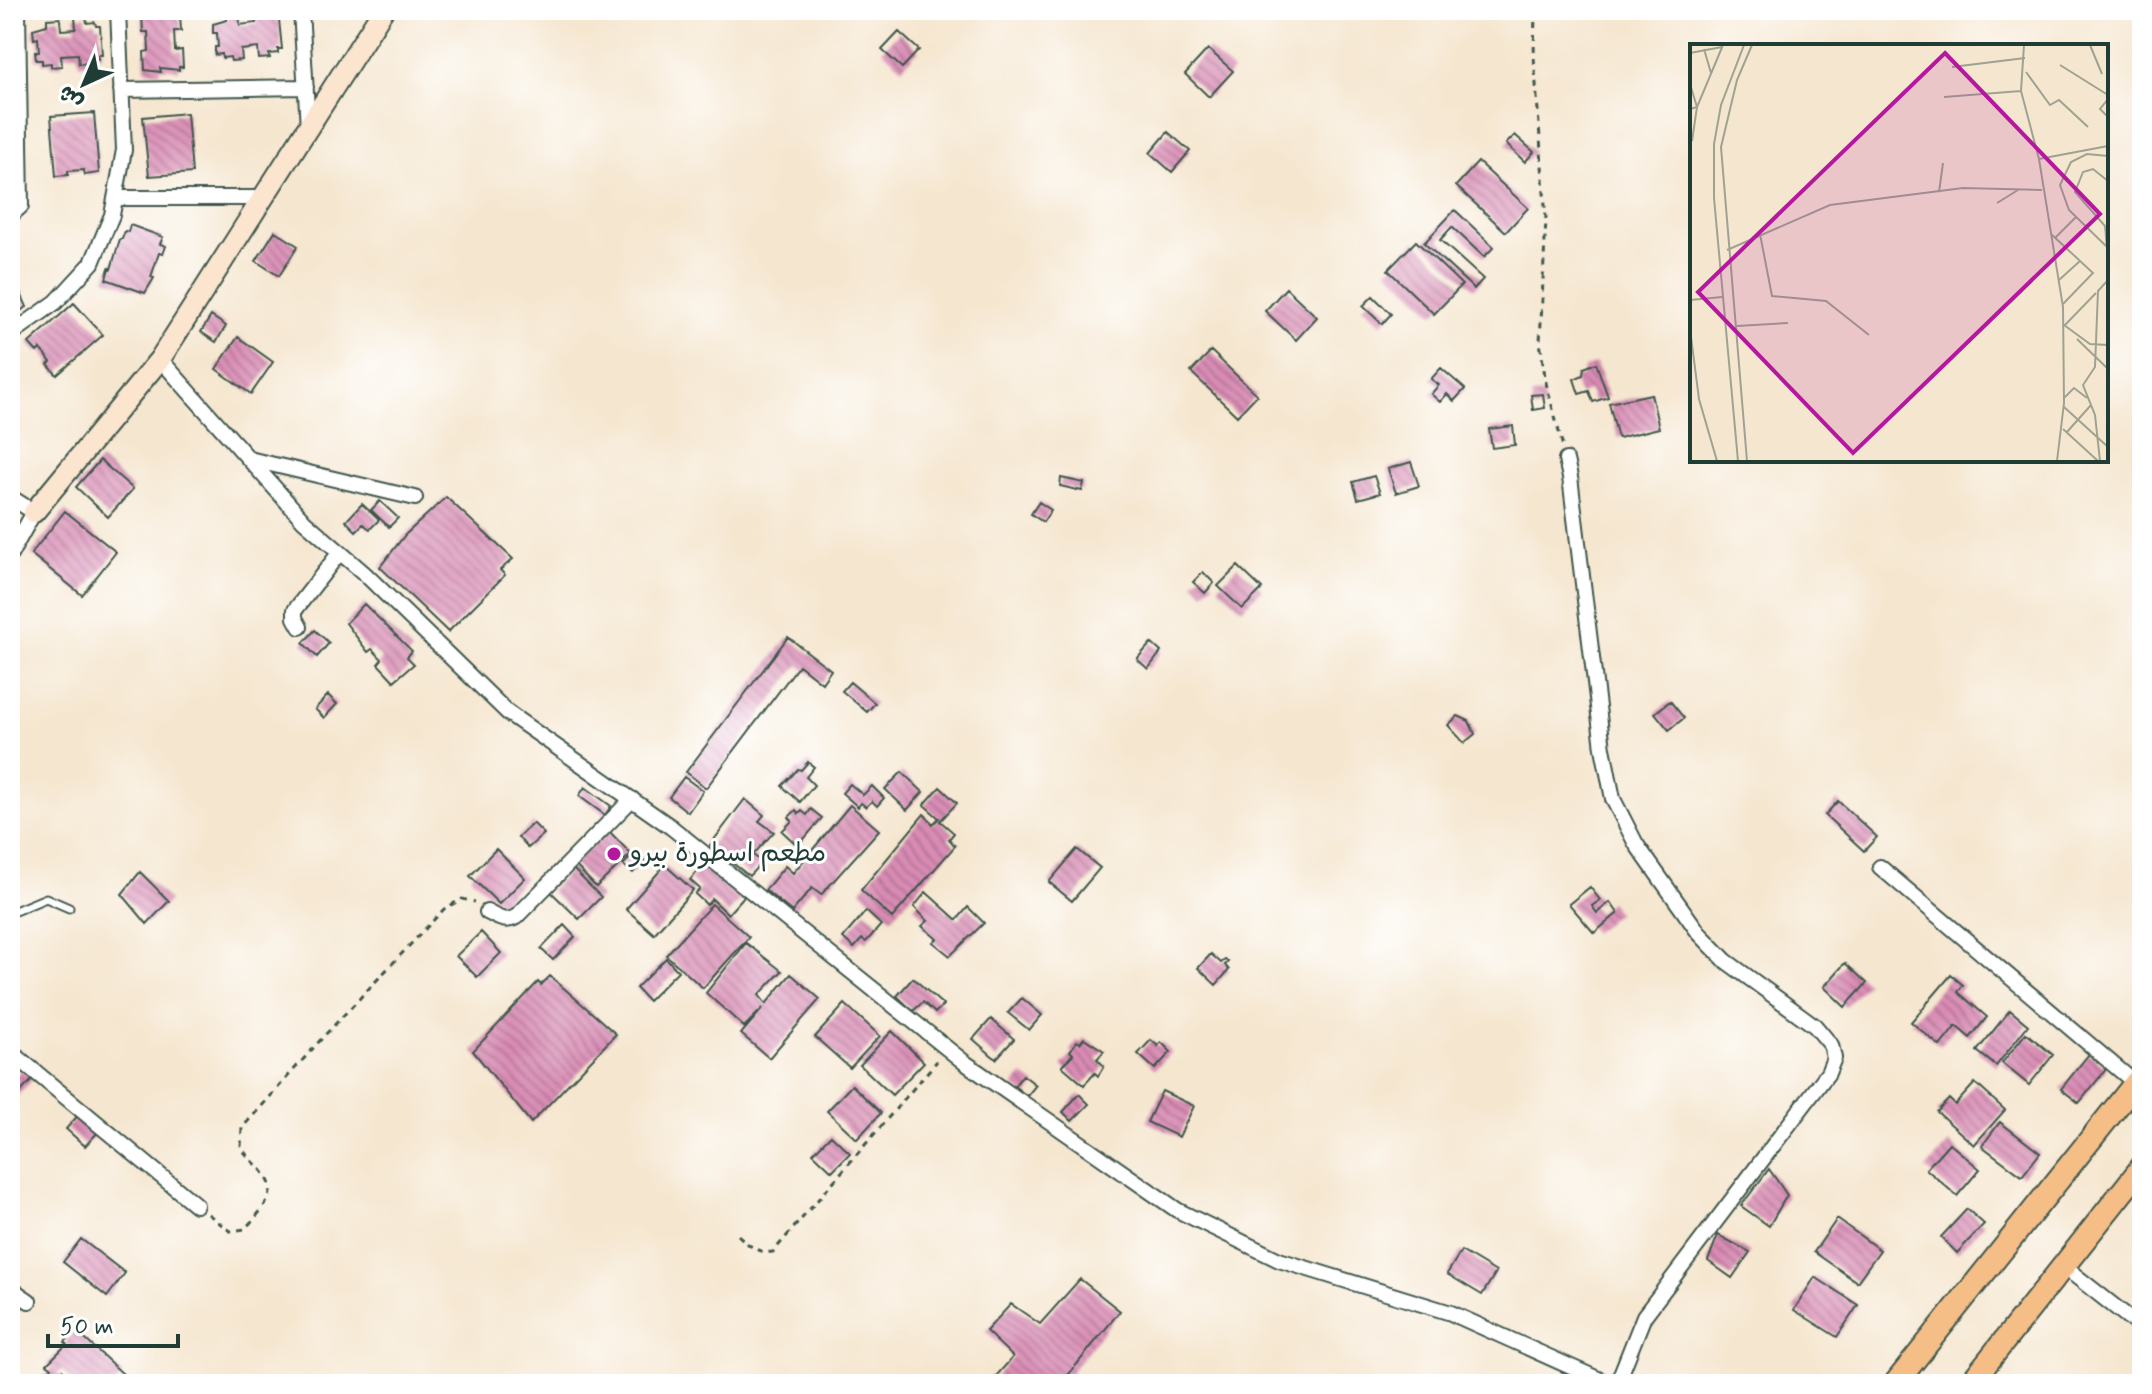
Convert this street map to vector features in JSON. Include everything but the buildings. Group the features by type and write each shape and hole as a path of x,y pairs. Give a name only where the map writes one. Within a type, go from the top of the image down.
{"main road":[{"path":"1895,1384 2139,1079"},
{"path":"1970,1384 2142,1167"}],"street":[{"path":"10,216 21,206 18,10"},
{"path":"10,335 56,302 92,263 112,215 124,150 118,10"},
{"path":"301,10 308,127"},
{"path":"10,555 34,512 160,359 383,10"},
{"path":"121,90 306,87"},
{"path":"115,198 263,198"},
{"path":"160,359 304,521 508,713 671,827 947,1049 1177,1210 1279,1260 1451,1313 1609,1384"},
{"path":"249,459 415,498"},
{"path":"1566,460 1603,748 1613,799 1636,844 1699,933 1726,961 1815,1026 1831,1045 1834,1058 1828,1073 1644,1316 1617,1384"},
{"path":"10,497 34,512"},
{"path":"300,627 295,610 340,552"},
{"path":"487,912 503,920 510,921 516,917 632,799"},
{"path":"1880,867 2139,1079"},
{"path":"10,1051 196,1205"},
{"path":"2063,1266 2142,1328"},
{"path":"10,1288 29,1301"}],"lane":[{"path":"10,913 46,898 69,908"}],"path":[{"path":"1535,10 1534,57 1546,219 1540,342 1546,383 1561,430 1566,460"},
{"path":"196,1205 230,1231 245,1229 270,1198 270,1187 268,1179 241,1147 242,1128 324,1036 452,902 472,900 487,912"},
{"path":"738,1235 753,1249 763,1253 773,1252 947,1049"}],"place":[{"name":"مطعم اسطورة بيرو","path":"614,854"}]}
